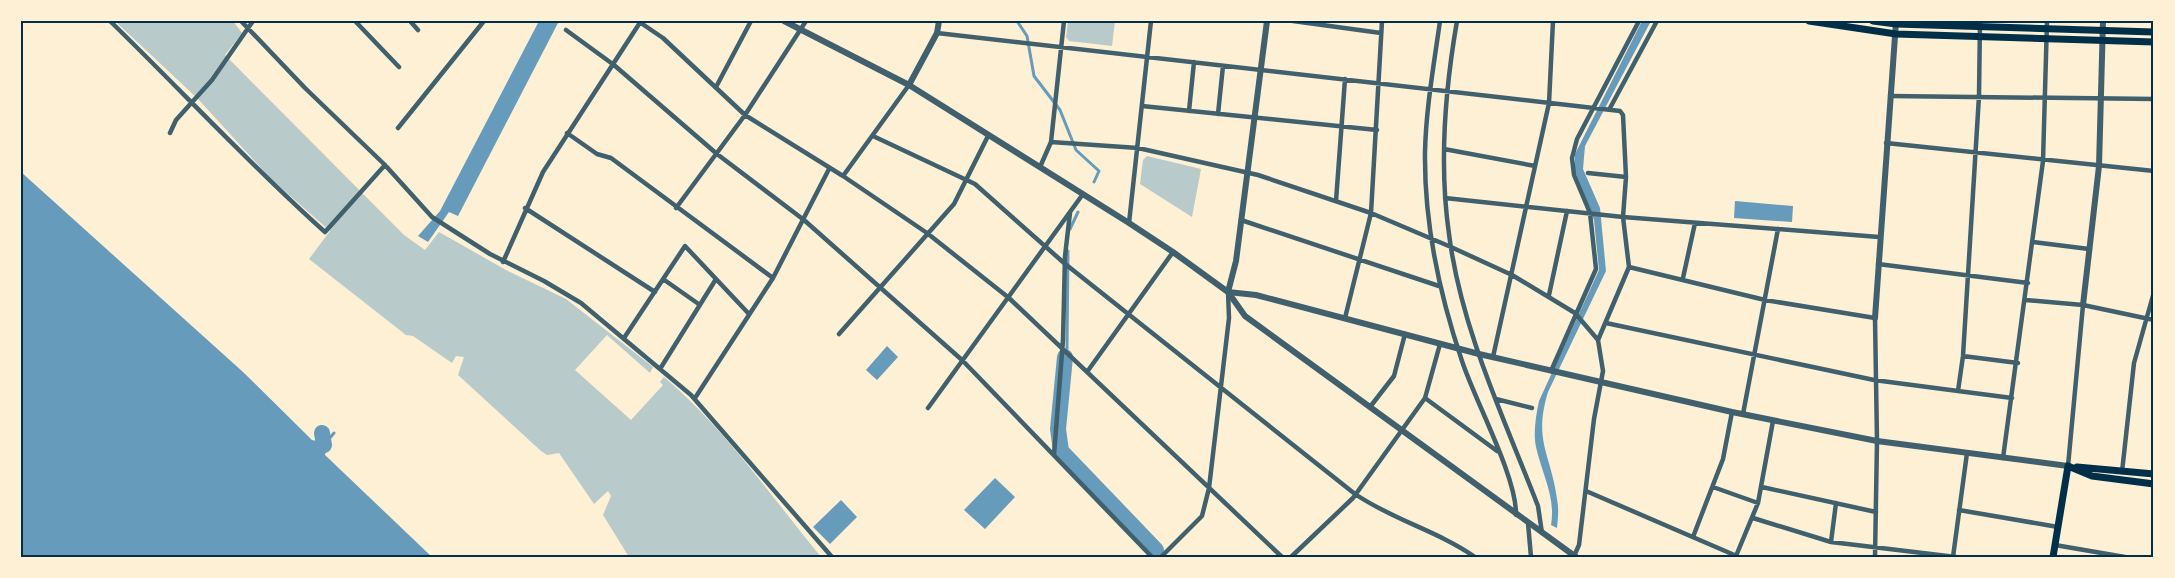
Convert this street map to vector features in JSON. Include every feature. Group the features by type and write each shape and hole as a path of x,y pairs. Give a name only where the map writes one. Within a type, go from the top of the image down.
{"main road":[{"path":"1809,21 1896,34 2154,42"},
{"path":"1873,21 2047,24 2103,30 2154,32"},
{"path":"2068,466 2154,474"},
{"path":"2068,466 2092,476 2154,484"},
{"path":"2053,557 2068,466"}],"street":[{"path":"110,21 193,101 262,175 326,231 385,165"},
{"path":"241,21 385,165 433,218 503,262 544,281 581,303 695,398 832,557"},
{"path":"170,133 176,120 249,30 253,21"},
{"path":"355,21 399,67"},
{"path":"410,21 418,30"},
{"path":"398,128 484,21"},
{"path":"503,262 525,208 567,133 614,65 640,21 663,38 745,115 843,176 927,233 1009,298 1281,557"},
{"path":"716,87 751,21"},
{"path":"784,21 909,85 1173,252 1228,292 1245,316 1575,557 1579,545 1603,357 1598,340 1575,313 1549,295 1512,275 1431,238 1336,201 1247,173 1138,148 1051,142"},
{"path":"676,207 745,115 806,21"},
{"path":"843,176 909,85 937,33 939,21"},
{"path":"1040,167 1051,142 1064,21"},
{"path":"1129,223 1151,21"},
{"path":"1161,557 1202,516 1209,489 1228,318 1228,292 1236,261 1267,21"},
{"path":"1293,21 1381,33"},
{"path":"1345,318 1371,213 1382,21"},
{"path":"1440,21 1425,152 1431,238 1439,286 1458,348 1515,498 1516,515"},
{"path":"1457,21 1444,149 1445,198 1451,247 1460,289 1479,354 1538,506 1542,534"},
{"path":"1493,357 1549,103 1553,21"},
{"path":"1551,371 1596,268 1590,213 1574,175 1572,158 1577,139 1639,21"},
{"path":"1610,108 1657,21"},
{"path":"1228,292 1256,295 1479,354 1773,421 1877,441 2068,466 2099,166 2103,21"},
{"path":"1875,557 1877,441 1874,380 1875,318 1896,23"},
{"path":"1959,391 1979,96 1980,24"},
{"path":"2003,458 2018,363 2043,161 2047,24"},
{"path":"566,30 614,65 717,154 804,220 962,360 1152,557"},
{"path":"937,33 1431,90 1610,108 1623,115 1626,177 1623,217 1629,267 1598,340"},
{"path":"1189,111 1194,62"},
{"path":"1218,114 1223,66"},
{"path":"1336,201 1345,79"},
{"path":"1890,96 2154,99"},
{"path":"1142,106 1377,130"},
{"path":"567,133 597,154 611,159 773,278"},
{"path":"873,136 969,179 1065,263 1355,494 1377,509 1437,535 1475,557"},
{"path":"839,334 954,204 969,179 988,136"},
{"path":"1886,143 2154,171"},
{"path":"1444,149 1535,166"},
{"path":"695,398 773,278 829,169"},
{"path":"1588,174 1626,177"},
{"path":"928,408 1083,194"},
{"path":"1445,198 1567,212 1879,237"},
{"path":"525,208 655,292"},
{"path":"1549,295 1567,212"},
{"path":"1054,455 1070,213"},
{"path":"1240,220 1439,286"},
{"path":"1683,278 1695,222"},
{"path":"1743,414 1778,229"},
{"path":"2033,242 2089,249"},
{"path":"624,338 685,246 749,314"},
{"path":"1087,372 1173,252"},
{"path":"1878,264 2028,283"},
{"path":"1629,267 1683,278 1716,290 1875,318"},
{"path":"663,279 700,305"},
{"path":"660,369 717,279"},
{"path":"2121,479 2134,363 2154,292"},
{"path":"2026,300 2083,305 2154,320"},
{"path":"1606,323 1874,380 2012,398"},
{"path":"1370,407 1394,376 1405,334"},
{"path":"1291,557 1355,494 1425,398 1440,344"},
{"path":"1963,356 2018,363"},
{"path":"1425,398 1497,451"},
{"path":"1496,399 1532,408"},
{"path":"1693,537 1723,459 1732,412"},
{"path":"1586,491 1737,557 1758,503 1773,421"},
{"path":"1753,518 1831,542 1954,557 1967,453"},
{"path":"1713,487 1758,503"},
{"path":"1762,487 1876,512"},
{"path":"1831,542 1836,503"},
{"path":"1959,510 2058,527"},
{"path":"1528,523 1531,557"},
{"path":"2055,545 2125,557"}],"shaded area":[{"path":"115,21 233,21 242,33 225,55 404,235 425,250 439,232 506,270 566,299 653,367 650,373 607,335 575,370 631,420 663,385 660,382 664,377 727,440 821,557 629,557 603,515 611,496 608,491 594,504 559,453 547,455 541,451 458,375 464,357 456,356 452,363 413,336 406,335 309,259 330,231 271,179 198,99"},
{"path":"1068,21 1115,21 1112,46 1069,41 1066,37"},
{"path":"1147,156 1201,169 1192,217 1140,184 1143,160"}],"water":[{"path":"539,21 559,21 458,216 449,212 428,242 418,236 440,211"},
{"path":"1642,21 1651,21 1585,146 1583,169 1600,208 1606,271 1548,392 1544,409 1543,436 1558,502 1557,528 1551,525 1552,505 1535,442 1537,412 1539,401 1599,270 1594,220 1575,172 1575,154"},
{"path":"21,172 243,372 312,440 322,442 326,449 325,455 432,557 21,557"},
{"path":"1735,201 1793,206 1792,222 1734,218"},
{"path":"887,346 898,357 877,380 866,370"},
{"path":"995,478 1015,497 985,529 964,510"},
{"path":"841,500 857,517 830,544 813,527"}],"waterway":[{"path":"1017,21 1027,36 1034,76 1060,110 1076,150 1099,171 1094,182"},
{"path":"1070,229 1078,212"},
{"path":"1067,349 1068,251"},
{"path":"1065,357 1058,429 1061,451 1156,550"},
{"path":"322,433 324,445"},
{"path":"324,445 334,433"}]}
